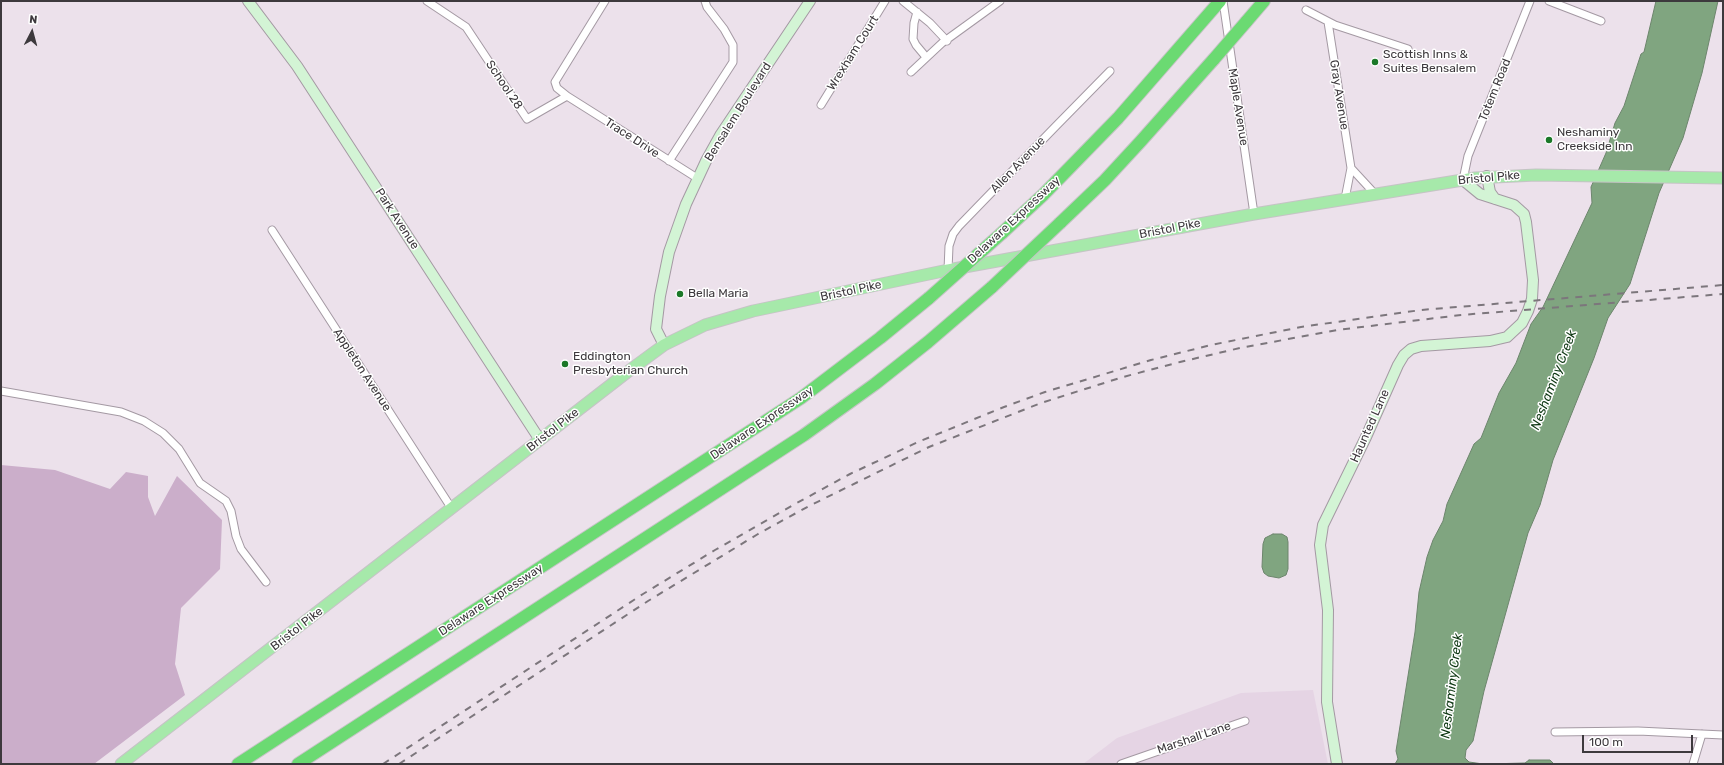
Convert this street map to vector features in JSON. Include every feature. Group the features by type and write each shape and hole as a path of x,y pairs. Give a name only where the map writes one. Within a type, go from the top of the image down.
{"highway":[{"name":"Delaware Expressway","path":"238,764 801,398 874,343 929,298 1043,195 1118,118 1220,1"},
{"path":"298,764 804,435 875,384 992,287 1060,223 1136,147 1264,1"}],"main road":[{"name":"Bristol Pike","path":"121,764 664,345 696,328 732,316 948,270 1254,214 1487,176 1579,175 1723,178"}],"street":[{"name":"Park Avenue","path":"248,1 297,66 540,440"},
{"name":"School 28","path":"427,1 439,4 466,27 527,119 567,96"},
{"path":"567,96 557,88 555,82 605,1"},
{"path":"669,161 733,62 733,45 724,29 707,7 705,1"},
{"name":"Bensalem Boulevard","path":"664,345 657,334 656,329 662,283 674,236 697,178 721,134 810,1"},
{"name":"Wrexham Court","path":"821,105 885,1"},
{"path":"903,1 930,23 946,40"},
{"path":"911,72 946,40 1000,1"},
{"name":"Maple Avenue","path":"1224,1 1254,214"},
{"name":"Totem Road","path":"1463,180 1468,156 1530,1"},
{"path":"1549,1 1601,21"},
{"path":"1306,10 1328,22 1408,49"},
{"path":"917,12 914,23 913,39 926,57"},
{"name":"Gray Avenue","path":"1328,22 1351,168 1345,199"},
{"name":"Allen Avenue","path":"948,270 948,252 951,240 959,226 1110,71"},
{"name":"Trace Drive","path":"567,96 697,178"},
{"path":"1351,168 1375,194"},
{"path":"1487,176 1490,192 1495,199"},
{"name":"Haunted Lane","path":"1337,764 1327,702 1328,610 1320,544 1321,530 1398,365 1404,356 1411,349 1421,346 1502,339 1517,328 1525,317 1530,305 1533,287 1526,218 1519,208 1480,194 1463,180"},
{"name":"Appleton Avenue","path":"272,230 452,509"},
{"path":"1,390 121,412 144,421 163,433 179,449 200,483 226,501 231,511 236,536 241,548 266,582"},
{"name":"Marshall Lane","path":"1121,764 1245,721"},
{"path":"1555,732 1638,731 1723,735"},
{"path":"1693,764 1702,734"}],"shaded area":[{"path":"1,465 55,470 110,489 126,472 148,476 148,497 155,516 177,476 222,520 220,569 181,608 175,664 185,695 94,764 1,764"},
{"path":"1313,690 1328,764 1083,764 1117,738 1241,693"}],"water":[{"name":"Neshaminy Creek","path":"1656,1 1718,1 1702,73 1683,138 1659,193 1630,284 1608,318 1594,358 1553,460 1540,505 1528,533 1484,691 1473,741 1466,750 1465,758 1469,762 1483,764 1395,764 1398,759 1396,751 1415,632 1419,592 1427,557 1433,540 1443,521 1447,504 1474,444 1481,438 1499,393 1516,363 1531,324 1543,307 1592,203 1591,187 1606,153 1615,123 1624,106 1641,54 1644,52"},
{"path":"1273,534 1282,534 1287,537 1288,542 1288,569 1286,575 1279,578 1268,576 1264,573 1262,567 1263,544 1265,538"},
{"path":"1529,760 1550,760 1554,764 1487,764 1525,763"}],"railway":[{"path":"383,764 643,594 795,504 850,474 918,442 1045,392 1151,360 1211,345 1301,327 1421,310 1723,285"},
{"path":"399,764 648,601 758,534 809,506 929,447 1041,403 1123,377 1180,362 1240,348 1337,330 1461,315 1723,294"}],"place":[{"name":"Scottish Inns & Suites Bensalem","path":"1375,62"},
{"name":"Neshaminy Creekside Inn","path":"1549,140"},
{"name":"Bella Maria","path":"680,294"},
{"name":"Eddington Presbyterian Church","path":"565,364"}]}
